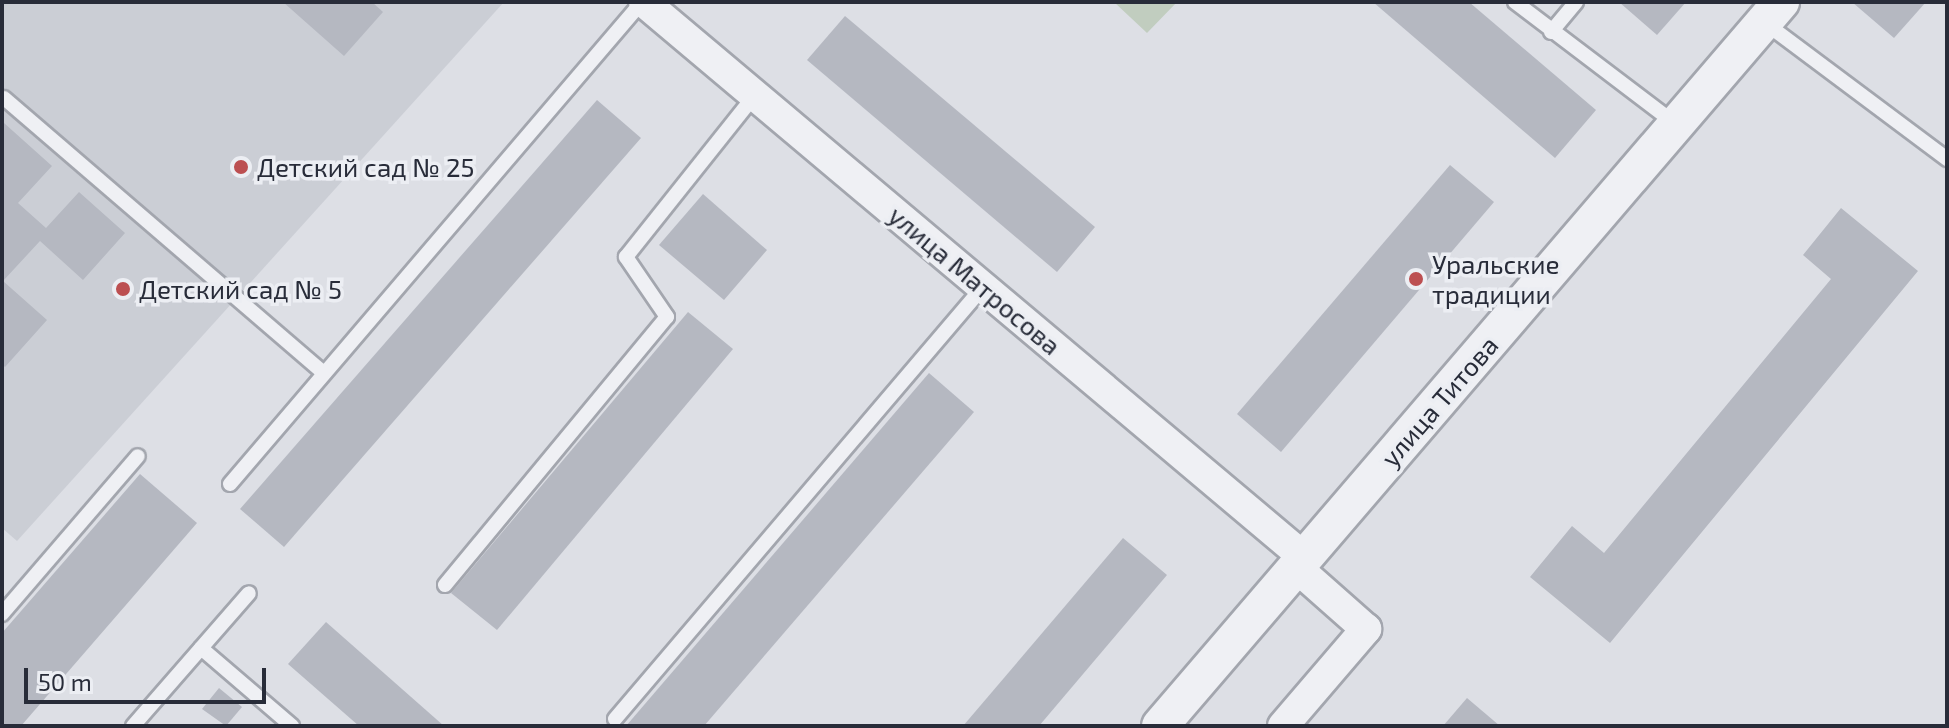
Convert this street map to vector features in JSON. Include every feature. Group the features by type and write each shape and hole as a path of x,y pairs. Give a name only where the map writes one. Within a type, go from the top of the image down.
{"street":[{"name":"улица Матросова","path":"643,2 983,287 1301,562 1366,629 1283,726"},
{"name":"улица Титова","path":"1160,726 1772,12"}],"lane":[{"path":"230,484 643,2"},
{"path":"1515,2 1676,124"},
{"path":"1551,32 1576,2"},
{"path":"1772,12 1947,159"},
{"path":"445,585 667,317 626,257 755,95"},
{"path":"4,98 324,373"},
{"path":"615,719 983,287"},
{"path":"2,614 138,456"},
{"path":"133,726 249,593"},
{"path":"201,648 292,726"}],"shaded area":[{"path":"2,2 504,2 17,541 2,528"}],"green space":[{"path":"1114,2 1177,2 1147,33"}],"building":[{"path":"283,2 372,2 383,12 344,56"},
{"path":"1373,2 1469,2 1596,110 1555,158"},
{"path":"1619,2 1686,2 1657,35"},
{"path":"1852,2 1926,2 1894,38"},
{"path":"845,16 1095,227 1057,272 807,60"},
{"path":"597,100 641,138 284,547 240,509"},
{"path":"4,123 52,166 18,203 46,228 79,192 125,233 83,280 40,241 3,281 47,320 5,367 2,364"},
{"path":"1450,165 1494,202 1281,452 1237,414"},
{"path":"703,194 767,250 724,300 659,245"},
{"path":"1841,208 1918,271 1610,643 1530,577 1572,526 1604,553 1831,279 1803,255"},
{"path":"688,312 733,349 497,630 451,593"},
{"path":"929,373 974,412 704,726 626,726"},
{"path":"140,474 197,523 21,726 2,726 2,633"},
{"path":"1123,538 1167,575 1039,726 963,726"},
{"path":"326,622 444,726 359,726 288,664"},
{"path":"219,688 242,707 226,726 202,709"},
{"path":"1467,698 1500,726 1443,726"}],"place":[{"name":"Детский сад № 25","path":"241,167"},
{"name":"Уральские традиции","path":"1416,279"},
{"name":"Детский сад № 5","path":"123,289"}]}
